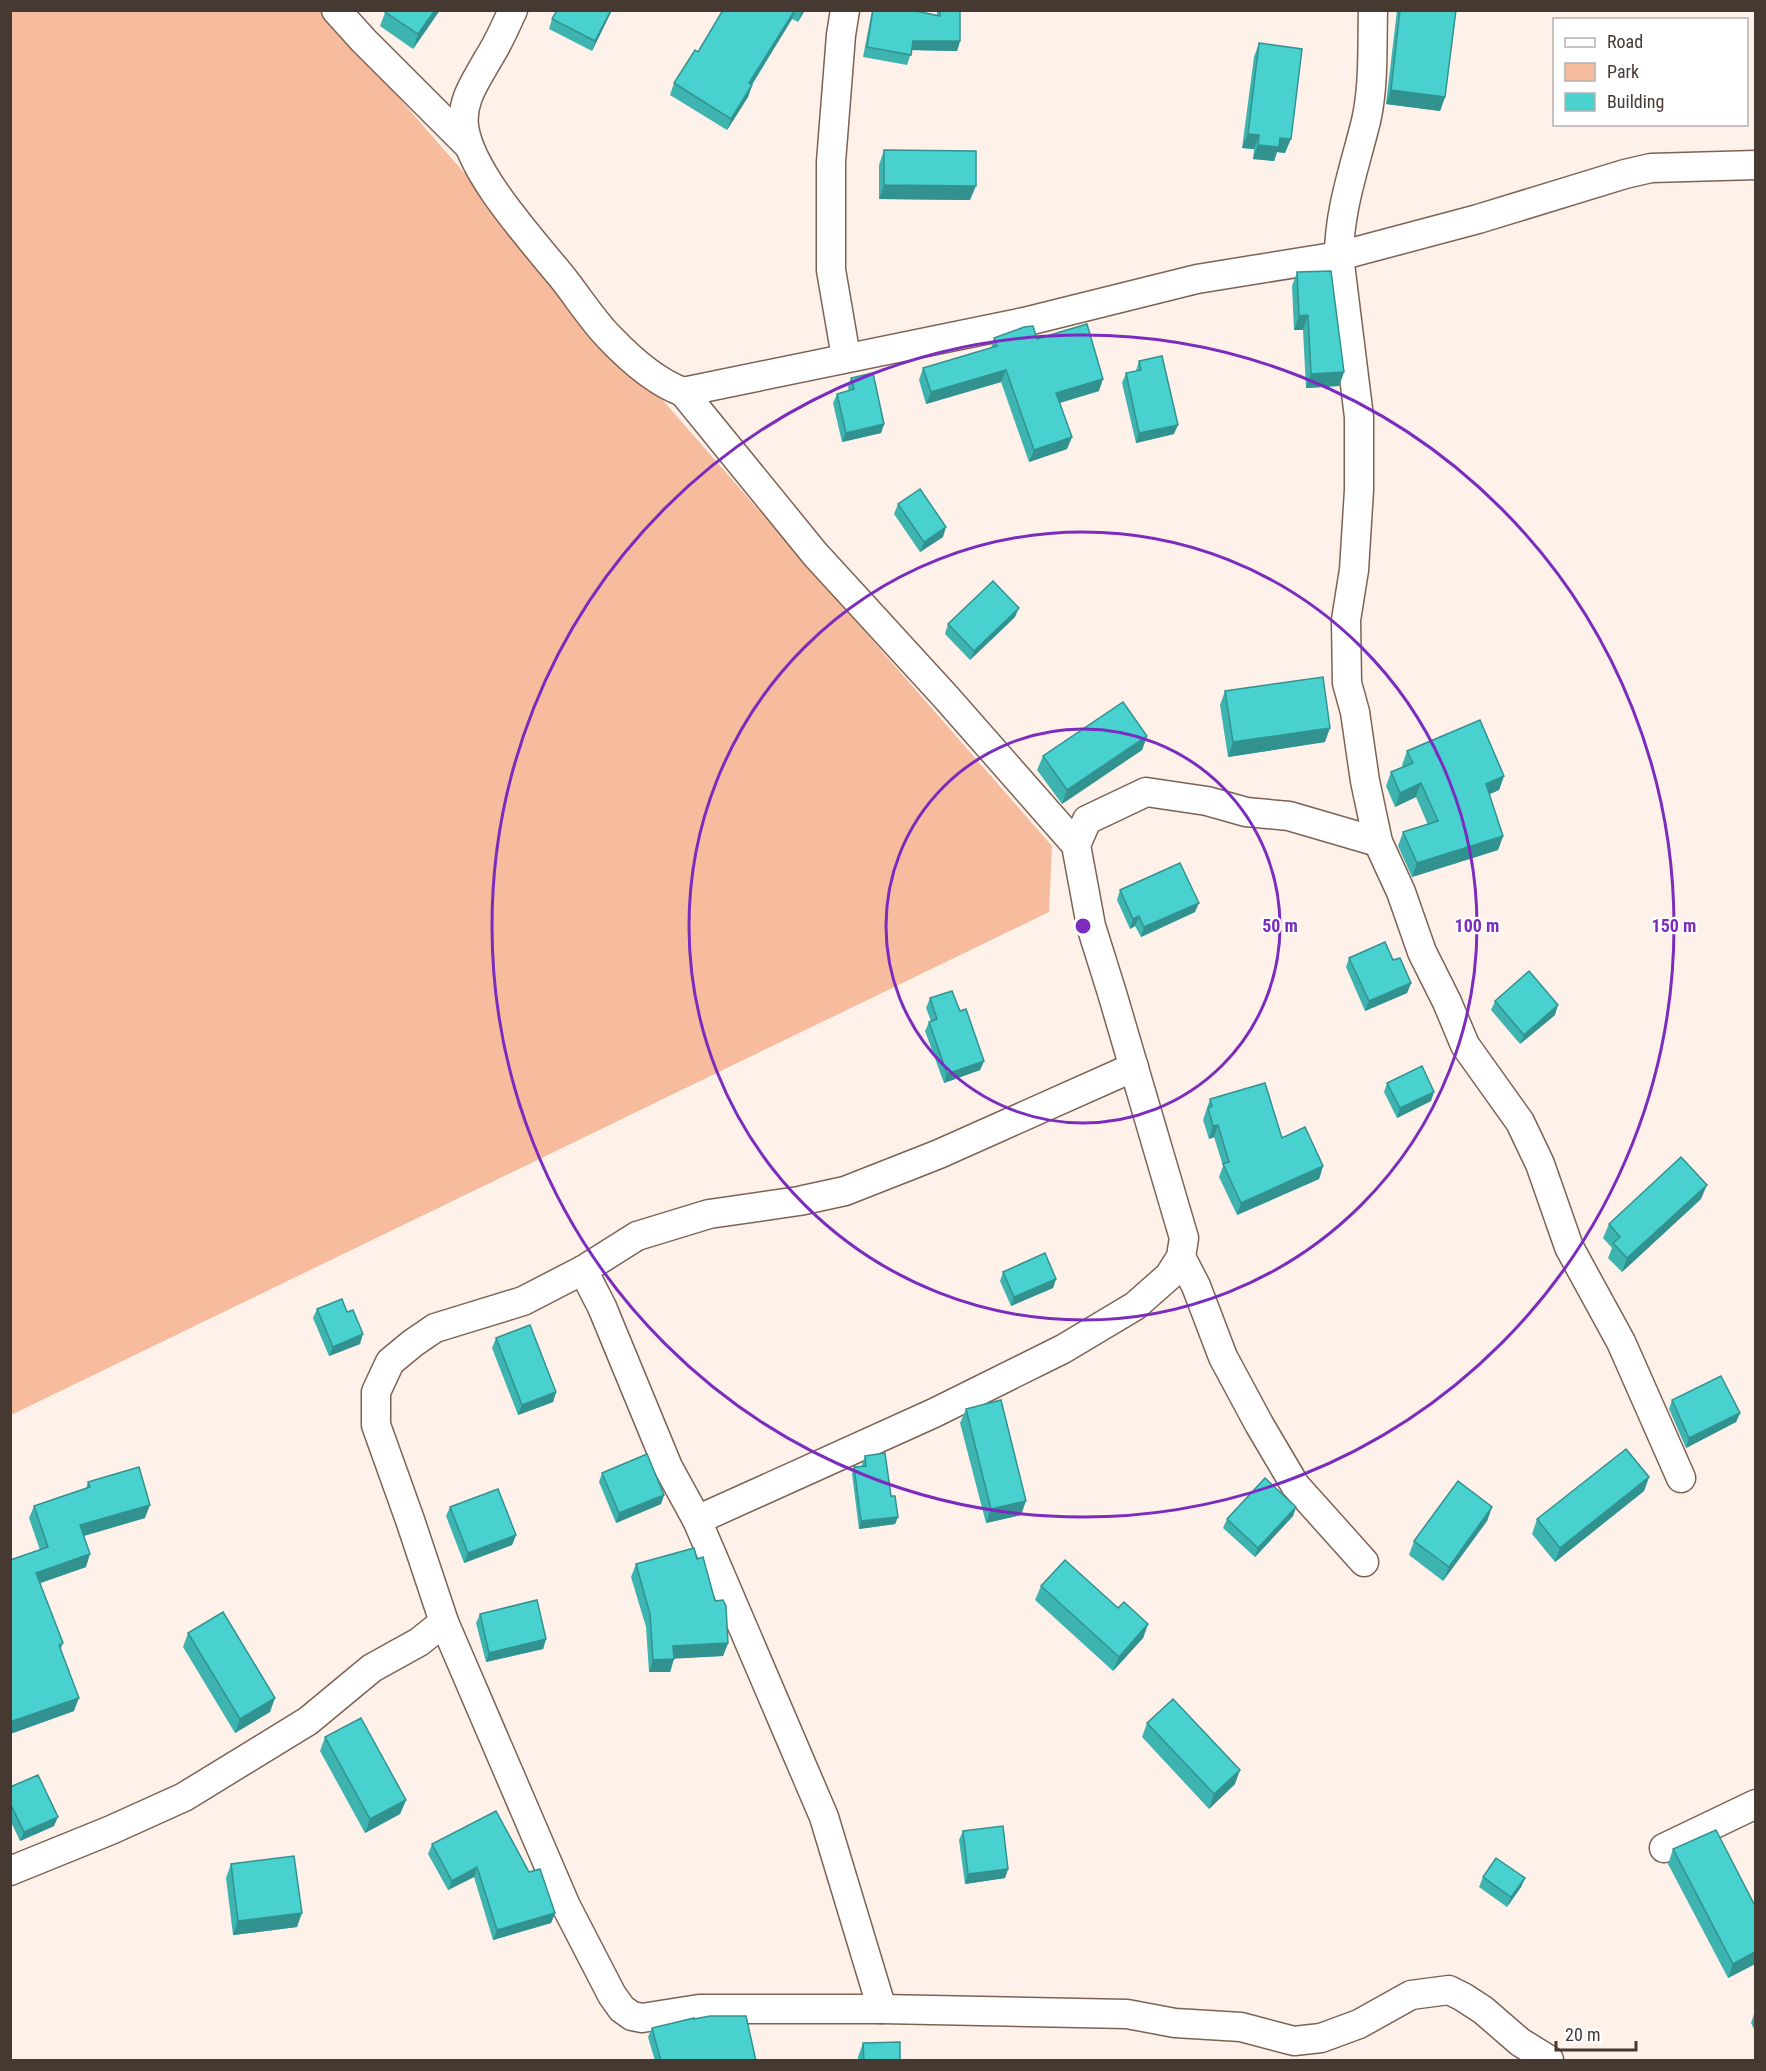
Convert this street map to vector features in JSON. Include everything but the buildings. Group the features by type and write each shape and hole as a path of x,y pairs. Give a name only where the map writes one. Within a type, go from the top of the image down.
{"street":[{"path":"336,10 468,145"},
{"path":"513,10 472,86 465,106 464,125 468,145 488,183 610,338 649,372 669,386 683,392 815,554 945,696 1076,845 1091,926 1184,1238 1181,1257 1169,1276 1135,1306 1063,1349 934,1413 697,1520"},
{"path":"844,10 831,162 831,270 846,357"},
{"path":"1373,10 1372,55 1366,119 1351,173 1339,238 1339,256 1359,417 1359,490 1346,620 1347,683 1355,712 1365,781 1378,842 1401,892 1422,952 1465,1045 1520,1122 1540,1164 1569,1247 1621,1342 1681,1478"},
{"path":"683,392 1024,322 1197,279 1339,256 1478,219 1651,168 1755,165"},
{"path":"1076,845 1087,820 1146,792 1207,801 1246,812 1289,816 1378,842"},
{"path":"1134,1067 939,1154 845,1191 799,1201 709,1214 637,1236 582,1270 523,1301 435,1328 413,1343 390,1362 376,1392 376,1425 444,1622 566,1906 612,1995 621,2009 632,2016 642,2018 699,2009 882,2009 1127,2014 1175,2023 1241,2027 1294,2041 1321,2038 1359,2024 1411,1995 1449,1990 1483,2010 1520,2042 1549,2061"},
{"path":"1181,1257 1196,1286 1223,1357 1295,1485 1364,1562"},
{"path":"582,1270 602,1307 668,1467 697,1520 824,1817 882,2009"},
{"path":"10,1871 184,1797 308,1721 372,1668 419,1642 444,1622"},
{"path":"1664,1848 1755,1804"}],"green space":[{"path":"11,11 323,11 1052,846 1049,912 11,1415"}]}
